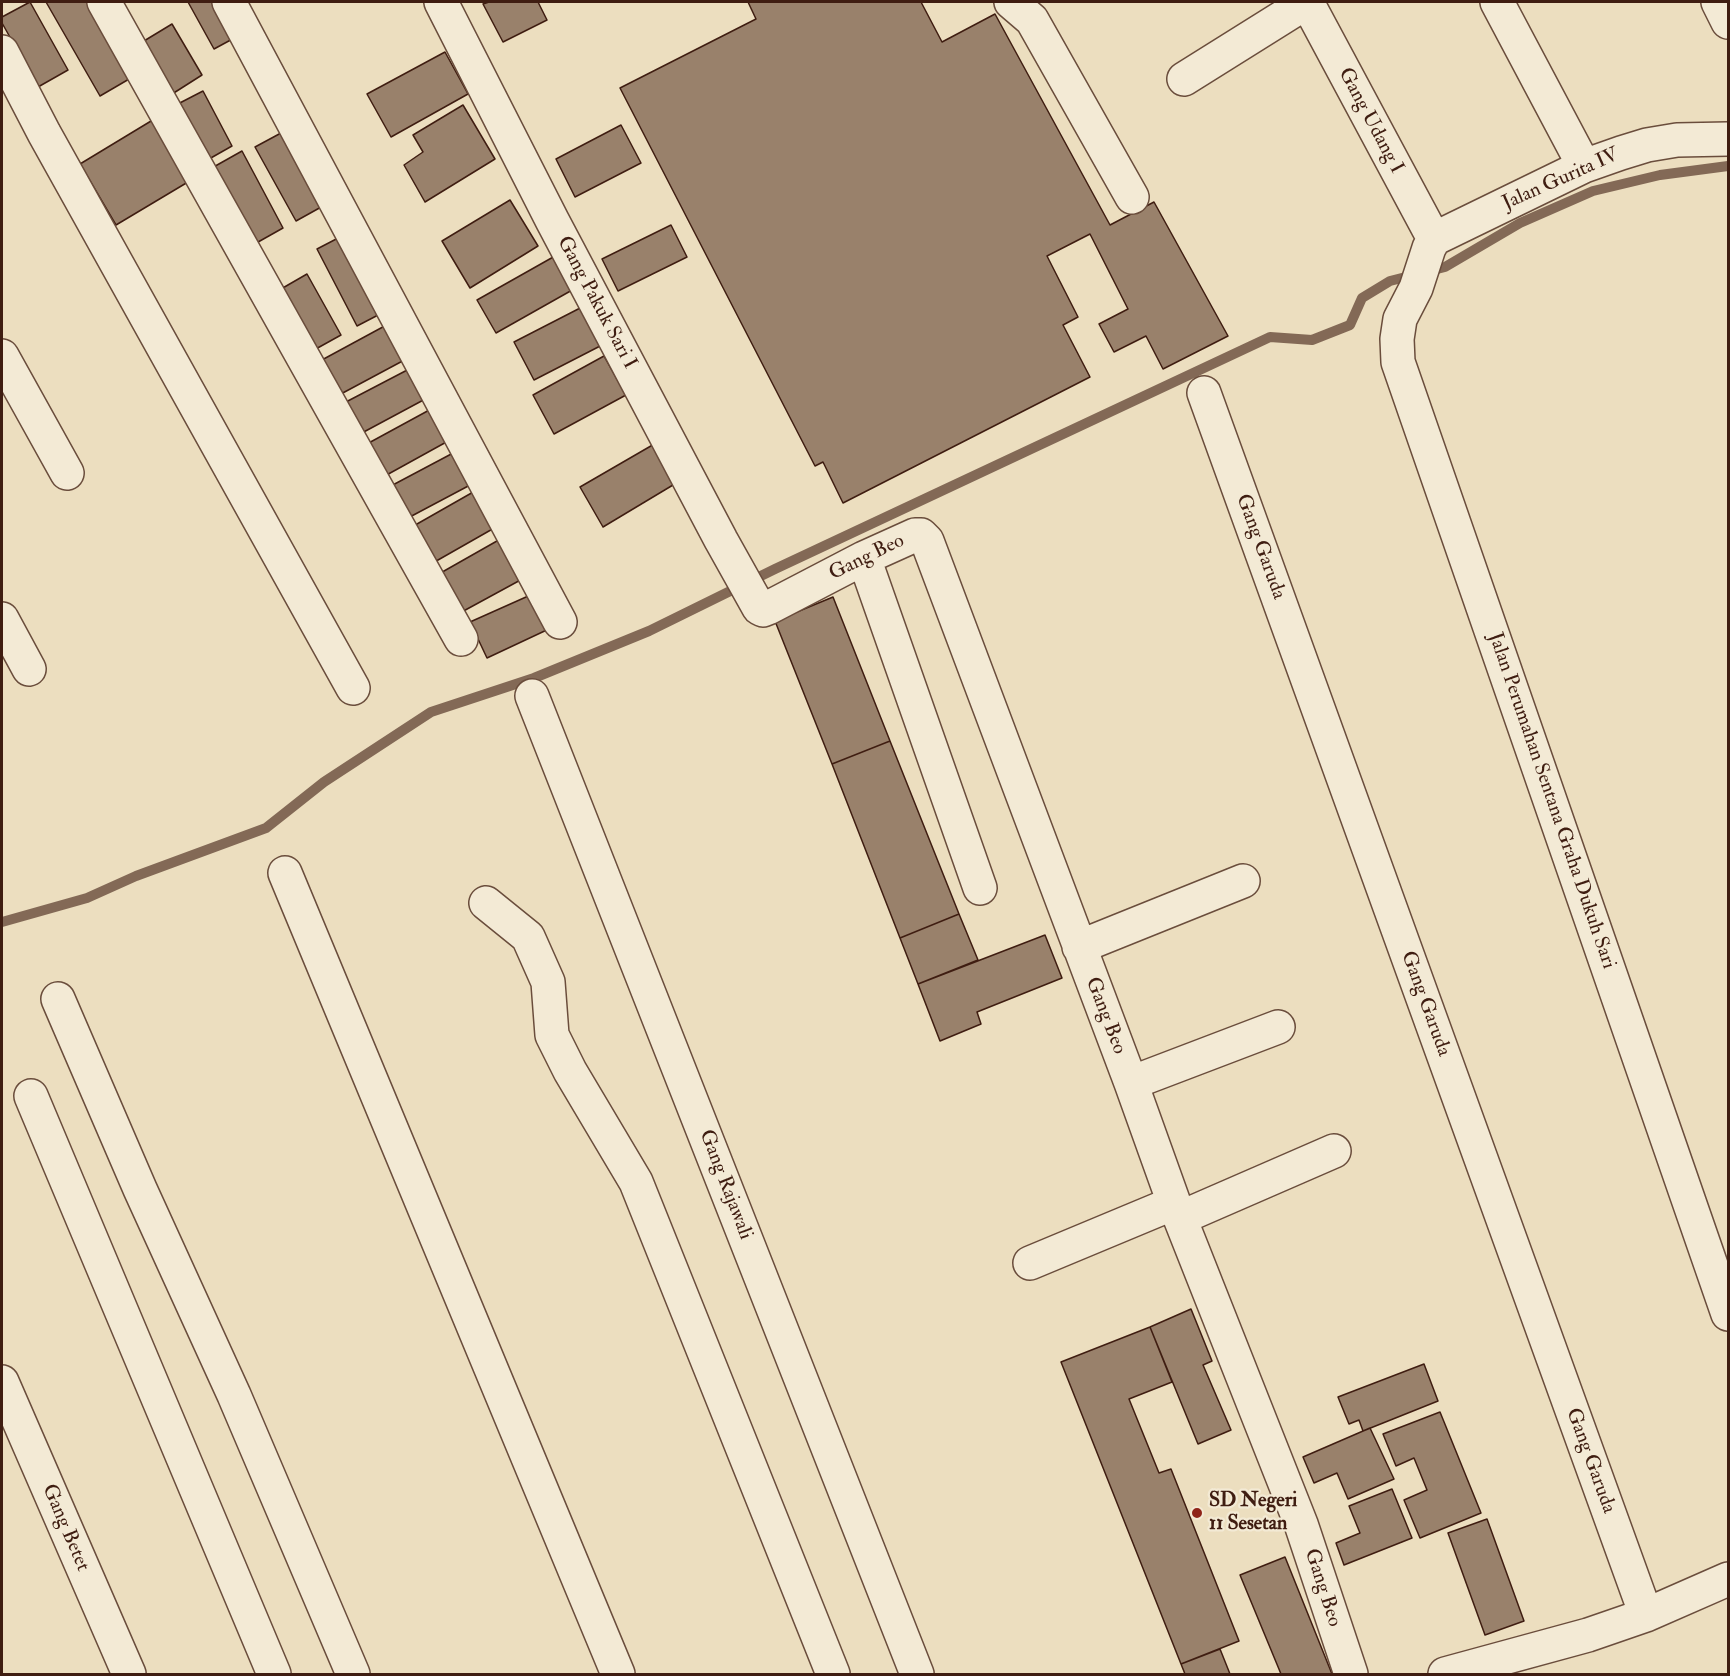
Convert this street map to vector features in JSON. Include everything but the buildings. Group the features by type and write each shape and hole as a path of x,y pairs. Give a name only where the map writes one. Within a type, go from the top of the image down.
{"street":[{"path":"104,2 461,639"},
{"path":"229,2 560,622"},
{"name":"Gang Pakuk Sari I","path":"441,2 552,220 756,602"},
{"path":"1011,2 1032,21 1132,197"},
{"path":"1184,79 1307,2"},
{"name":"Gang Udang I","path":"1307,2 1431,243"},
{"path":"1497,2 1584,166"},
{"path":"1718,2 1728,22"},
{"path":"2,52 56,154 353,688"},
{"name":"Jalan Gurita IV","path":"1431,243 1584,166 1647,145 1677,140 1728,139"},
{"name":"Jalan Perumahan Sentana Graha Dukuh Sari","path":"1431,243 1416,288 1400,319 1397,339 1398,362 1728,1314"},
{"path":"2,356 67,473"},
{"name":"Gang Garuda","path":"1204,393 1646,1615"},
{"name":"Gang Beo","path":"756,602 763,610 864,558 915,535 921,535 927,541 1177,1210 1301,1524 1351,1674"},
{"path":"864,558 980,888"},
{"path":"2,619 29,669"},
{"name":"Gang Rajawali","path":"532,696 917,1674"},
{"path":"285,873 618,1674"},
{"path":"1079,947 1243,881"},
{"path":"486,903 528,937 548,982 552,1035 570,1071 636,1182 833,1674"},
{"path":"58,999 140,1189 234,1395 353,1674"},
{"path":"1131,1083 1278,1027"},
{"path":"31,1096 274,1674"},
{"path":"1030,1263 1334,1151"},
{"name":"Gang Betet","path":"2,1382 129,1674"},
{"path":"1445,1674 1588,1635 1646,1615 1728,1579"}],"waterway":[{"path":"2,922 87,898 136,876 266,828 324,782 431,712 534,678 649,631 775,569 1270,337 1312,340 1350,325 1362,298 1390,281 1445,267 1520,223 1593,191 1660,175 1728,166"}],"place":[{"name":"SD Negeri 11 Sesetan","path":"1197,1513"}]}
